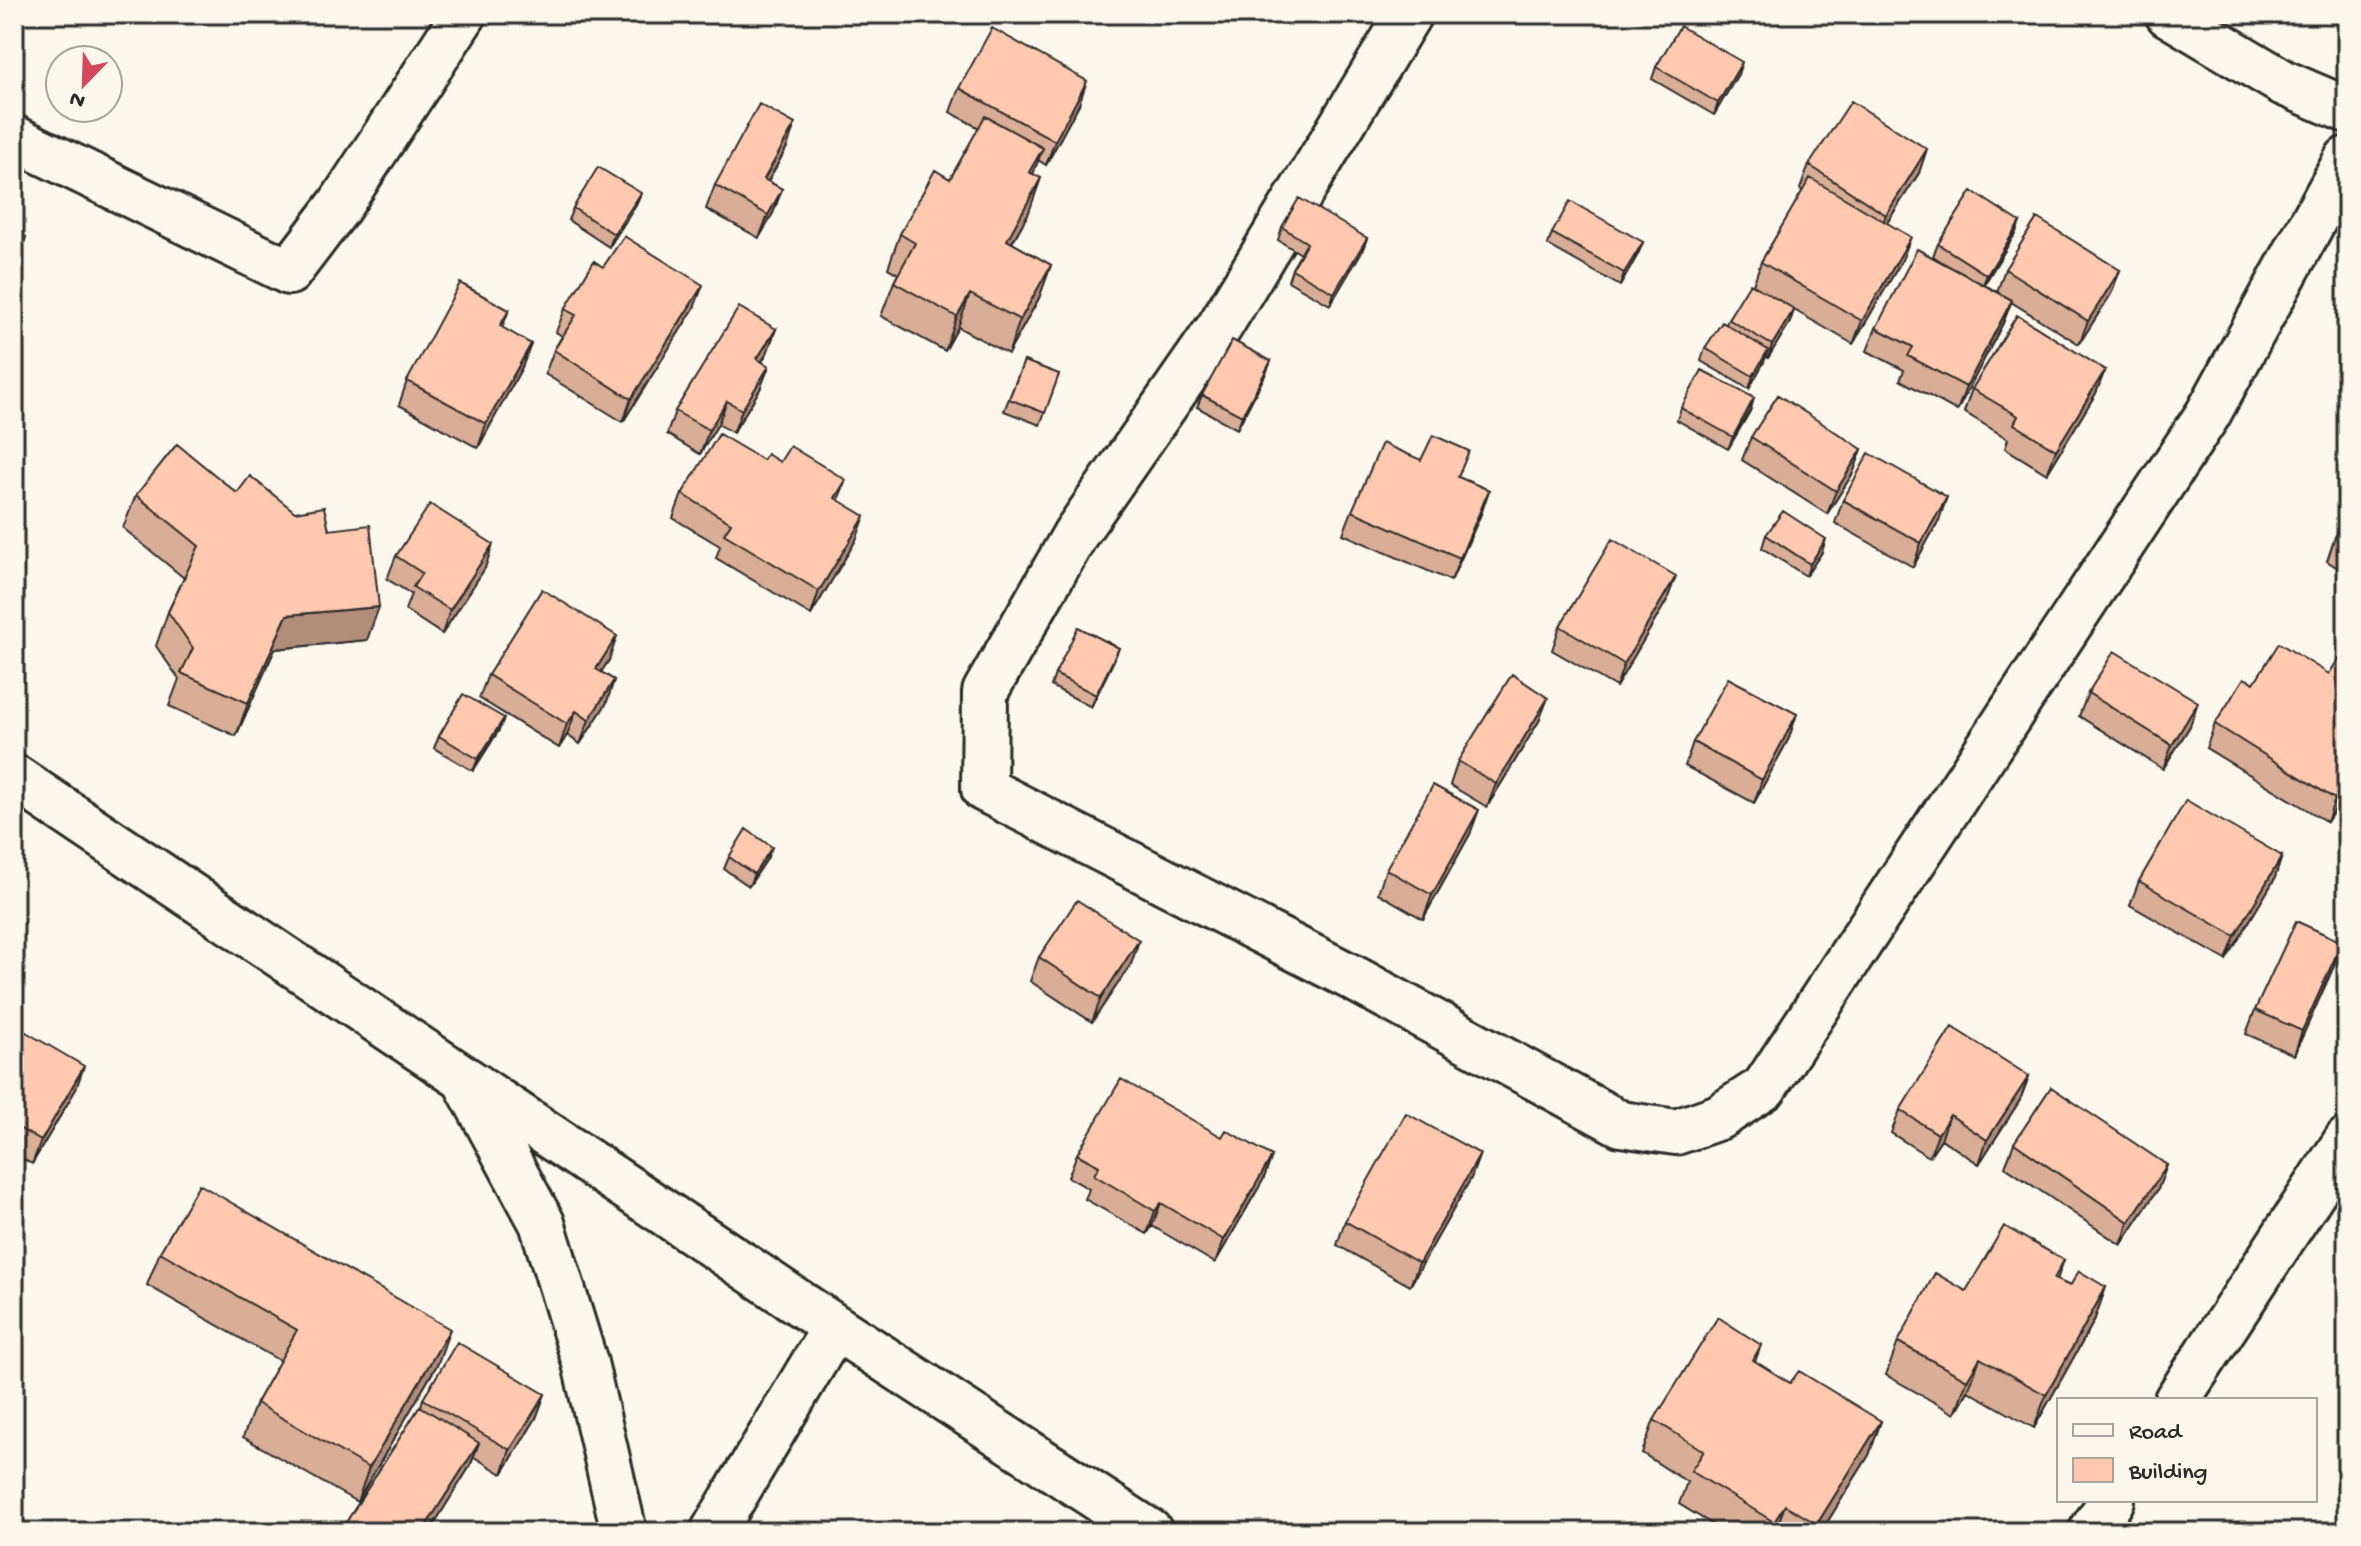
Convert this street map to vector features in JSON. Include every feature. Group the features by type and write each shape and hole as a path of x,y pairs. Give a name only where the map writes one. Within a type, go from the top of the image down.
{"street":[{"path":"14,138 289,272 340,205 464,14"},
{"path":"1409,14 1220,326 1076,533 985,692 984,789 1357,980 1621,1124 1676,1132 1719,1117 1764,1088 2208,414 2347,159"},
{"path":"2168,14 2284,83 2347,110"},
{"path":"14,777 835,1327 1150,1532"},
{"path":"464,1079 542,1223 585,1363 624,1532"},
{"path":"2178,1398 2347,1140"},
{"path":"713,1532 835,1327"},
{"path":"2091,1532 2111,1502"}],"building":[{"path":"1680,26 1742,62 1718,103 1656,67"},
{"path":"992,28 1087,81 1055,141 959,88"},
{"path":"1851,101 1927,149 1886,215 1809,165"},
{"path":"759,104 795,124 764,179 782,189 768,215 715,185"},
{"path":"985,116 1043,148 1029,172 1041,178 1007,240 1051,265 1020,320 970,294 957,317 894,282 915,243 900,234 935,170 950,179"},
{"path":"598,167 641,193 614,234 573,208"},
{"path":"1810,178 1911,237 1862,321 1761,262"},
{"path":"1972,191 2020,222 1987,275 1938,244"},
{"path":"1299,198 1367,238 1334,293 1292,269 1307,243 1282,227"},
{"path":"1570,201 1643,242 1624,273 1552,233"},
{"path":"2037,218 2120,270 2088,321 2005,269"},
{"path":"14,231 26,237 14,257"},
{"path":"624,236 703,285 631,399 554,350 576,315 565,309 594,261 603,267"},
{"path":"1917,249 2012,300 1966,387 1908,356 1913,347 1876,328"},
{"path":"460,283 509,310 500,326 531,344 486,424 407,381"},
{"path":"1750,283 1794,309 1772,345 1728,319"},
{"path":"739,307 776,329 757,359 769,366 742,410 727,401 709,430 675,411"},
{"path":"2017,315 2105,370 2056,450 2014,424 2018,416 1972,389"},
{"path":"1722,322 1768,350 1753,376 1705,348"},
{"path":"1232,340 1271,361 1242,416 1202,395"},
{"path":"1024,361 1059,374 1045,413 1009,399"},
{"path":"1702,370 1754,398 1733,437 1681,408"},
{"path":"1778,395 1862,449 1836,491 1751,437"},
{"path":"719,434 763,460 767,454 780,462 790,446 846,480 835,498 865,516 819,591 724,534 731,523 682,494"},
{"path":"1433,435 1469,451 1458,477 1489,490 1460,558 1352,511 1382,443 1421,460"},
{"path":"177,444 237,493 250,476 295,512 324,507 329,530 370,525 379,607 287,615 248,703 181,673 193,648 168,612 199,546 136,495"},
{"path":"1869,453 1947,497 1921,543 1843,500"},
{"path":"430,504 493,544 450,610 413,587 422,573 396,556"},
{"path":"1783,511 1826,539 1810,564 1766,535"},
{"path":"2347,519 2347,545 2335,537"},
{"path":"1612,539 1676,576 1624,664 1560,626"},
{"path":"542,589 617,636 596,669 614,680 589,720 576,711 567,724 488,675"},
{"path":"1078,627 1119,648 1096,695 1055,674"},
{"path":"2279,643 2329,674 2339,658 2347,663 2347,780 2335,799 2215,724 2244,678 2254,683"},
{"path":"2114,651 2198,702 2172,745 2088,693"},
{"path":"1512,674 1548,698 1496,784 1458,761"},
{"path":"1728,678 1797,714 1762,780 1693,742"},
{"path":"463,694 504,718 478,759 439,736"},
{"path":"1433,785 1479,810 1432,895 1386,869"},
{"path":"2186,800 2282,856 2235,936 2139,881"},
{"path":"746,829 772,847 754,874 729,857"},
{"path":"1077,900 1139,940 1101,998 1039,957"},
{"path":"2296,921 2342,942 2302,1031 2255,1010"},
{"path":"14,1025 84,1066 41,1141 14,1125"},
{"path":"1952,1027 2029,1076 1987,1140 1950,1115 1938,1134 1900,1110"},
{"path":"1121,1079 1222,1137 1226,1130 1272,1156 1224,1240 1161,1203 1155,1211 1094,1175 1099,1166 1077,1154"},
{"path":"2051,1087 2167,1165 2129,1222 2014,1143"},
{"path":"1406,1113 1480,1154 1419,1263 1345,1221"},
{"path":"199,1184 450,1329 369,1468 256,1403 297,1330 160,1252"},
{"path":"2004,1226 2064,1260 2054,1279 2070,1286 2079,1271 2106,1287 2046,1395 1980,1358 1967,1380 1898,1342 1935,1273 1966,1291"},
{"path":"1718,1317 1761,1345 1753,1360 1790,1383 1799,1371 1881,1421 1817,1524 1785,1505 1774,1522 1691,1471 1704,1451 1654,1420"},
{"path":"457,1342 545,1394 510,1450 423,1399"},
{"path":"420,1406 479,1443 422,1532 340,1532"}]}
